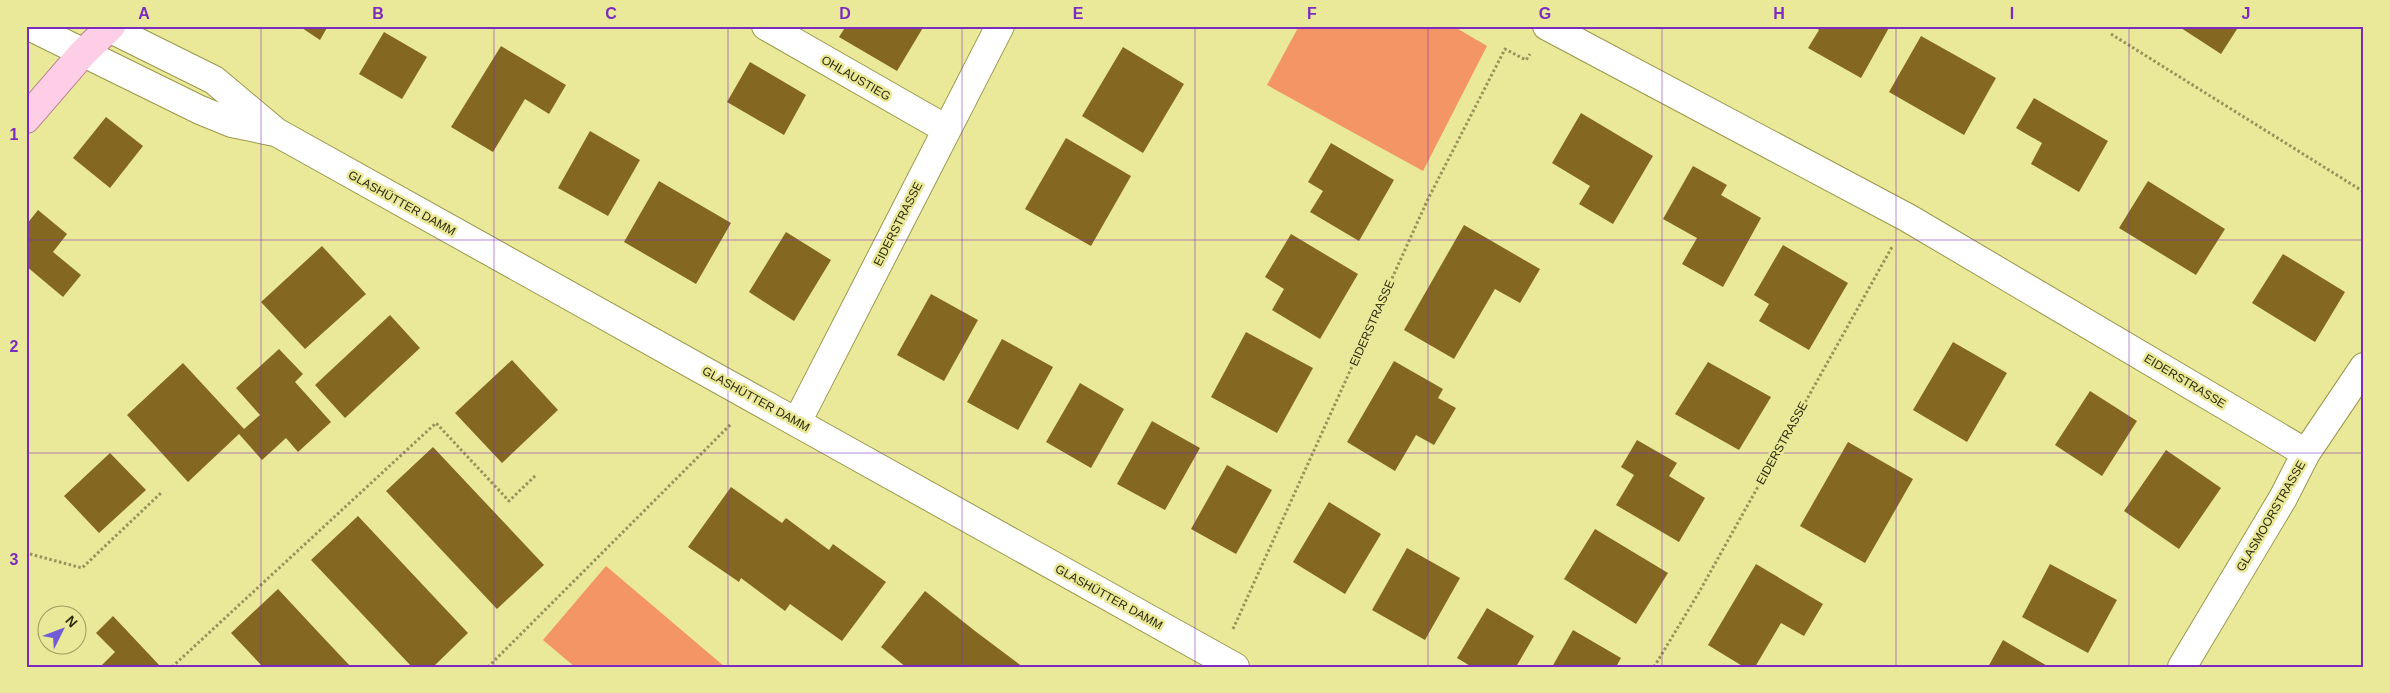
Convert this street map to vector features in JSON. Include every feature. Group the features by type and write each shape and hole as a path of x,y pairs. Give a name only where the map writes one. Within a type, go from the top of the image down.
{"main road":[{"path":"26,119 108,27"}],"street":[{"name":"GLASHÜTTER DAMM","path":"29,26 179,101 232,123 276,132"},
{"name":"OHLAUSTIEG","path":"766,26 946,129"},
{"name":"EIDERSTRASSE","path":"797,422 1000,26"},
{"name":"EIDERSTRASSE","path":"1548,26 1908,218 2306,453"},
{"name":"GLASHÜTTER DAMM","path":"108,27 214,80 276,132 757,399 1223,664"},
{"name":"GLASMOORSTRASSE","path":"2182,667 2283,498 2306,453 2364,367"}],"path":[{"name":"EIDERSTRASSE","path":"1223,664 1428,198 1505,49 1526,60 1548,26"},
{"path":"2111,34 2364,192"},
{"name":"EIDERSTRASSE","path":"1654,667 1698,594 1908,218"},
{"path":"488,667 757,399"},
{"path":"172,667 436,423 510,501 536,475"},
{"path":"30,554 82,568 162,492"}],"shaded area":[{"path":"1299,26 1453,26 1487,46 1423,171 1267,85"},
{"path":"606,566 725,667 575,667 543,640"}],"building":[{"path":"299,26 328,26 320,40"},
{"path":"846,26 924,26 897,71 839,37"},
{"path":"1813,26 1890,26 1861,78 1808,48 1819,30"},
{"path":"2178,26 2239,26 2221,54"},
{"path":"384,32 427,57 402,99 359,74"},
{"path":"1921,36 1996,78 1964,135 1889,92"},
{"path":"501,46 566,85 549,114 525,99 493,152 451,127"},
{"path":"1123,47 1184,84 1143,153 1082,116"},
{"path":"750,62 806,95 784,135 727,102"},
{"path":"2034,98 2108,141 2079,192 2031,164 2042,143 2016,128"},
{"path":"1581,113 1653,156 1613,224 1579,204 1590,186 1552,163"},
{"path":"106,117 143,146 110,188 73,158"},
{"path":"590,131 640,160 608,216 558,188"},
{"path":"1066,138 1131,176 1091,246 1025,209"},
{"path":"1331,143 1394,180 1359,241 1310,212 1323,191 1308,182"},
{"path":"1693,166 1727,185 1721,195 1761,218 1723,287 1682,264 1697,238 1663,219"},
{"path":"659,181 731,223 696,284 624,242"},
{"path":"2148,181 2225,229 2196,275 2119,228"},
{"path":"38,210 67,234 53,252 81,275 63,297 26,266 26,225"},
{"path":"1464,225 1540,269 1520,303 1495,289 1454,359 1404,330"},
{"path":"786,232 831,260 794,321 749,292"},
{"path":"1291,234 1358,274 1320,339 1272,310 1284,289 1265,277"},
{"path":"1783,245 1848,283 1809,350 1759,321 1769,304 1754,295"},
{"path":"322,246 366,294 305,349 261,302"},
{"path":"2283,254 2345,292 2315,342 2252,303"},
{"path":"931,294 978,320 944,381 897,355"},
{"path":"390,315 420,348 345,418 315,385"},
{"path":"1246,332 1313,368 1277,433 1211,397"},
{"path":"1002,339 1053,367 1018,430 967,402"},
{"path":"1953,342 2007,373 1967,442 1913,410"},
{"path":"279,349 303,374 295,382 331,422 298,452 286,438 262,460 239,434 188,482 127,415 183,363 244,429 260,415 236,388"},
{"path":"512,360 558,410 502,463 455,413"},
{"path":"1394,361 1443,389 1438,398 1456,408 1434,445 1416,435 1395,471 1347,442"},
{"path":"1708,362 1771,397 1739,450 1675,414"},
{"path":"1080,383 1124,409 1091,468 1046,442"},
{"path":"2090,391 2137,421 2102,476 2055,445"},
{"path":"1152,421 1200,448 1165,510 1117,484"},
{"path":"1637,440 1677,463 1669,476 1705,498 1679,542 1616,505 1634,475 1621,467"},
{"path":"1848,442 1913,479 1865,563 1800,526"},
{"path":"433,447 544,565 497,609 386,491"},
{"path":"2166,450 2221,488 2179,549 2124,511"},
{"path":"110,453 146,490 99,533 64,496"},
{"path":"1227,465 1272,490 1236,554 1191,529"},
{"path":"731,487 782,523 786,518 829,550 833,544 886,582 842,641 790,604 785,611 741,578 739,582 688,547"},
{"path":"1329,502 1381,534 1345,594 1293,562"},
{"path":"358,516 468,633 433,667 412,667 311,560"},
{"path":"1595,529 1668,573 1636,624 1564,579"},
{"path":"1407,548 1460,578 1425,640 1372,610"},
{"path":"1756,564 1823,604 1804,636 1781,623 1755,667 1744,667 1708,645"},
{"path":"2050,564 2117,600 2088,653 2022,617"},
{"path":"278,589 351,667 263,667 231,633"},
{"path":"925,591 1023,667 906,667 881,647"},
{"path":"1487,608 1534,636 1516,667 1472,667 1457,658"},
{"path":"113,616 159,667 100,667 115,652 96,633"},
{"path":"1573,630 1621,658 1616,667 1552,667"},
{"path":"2003,640 2049,667 1988,667"}]}
